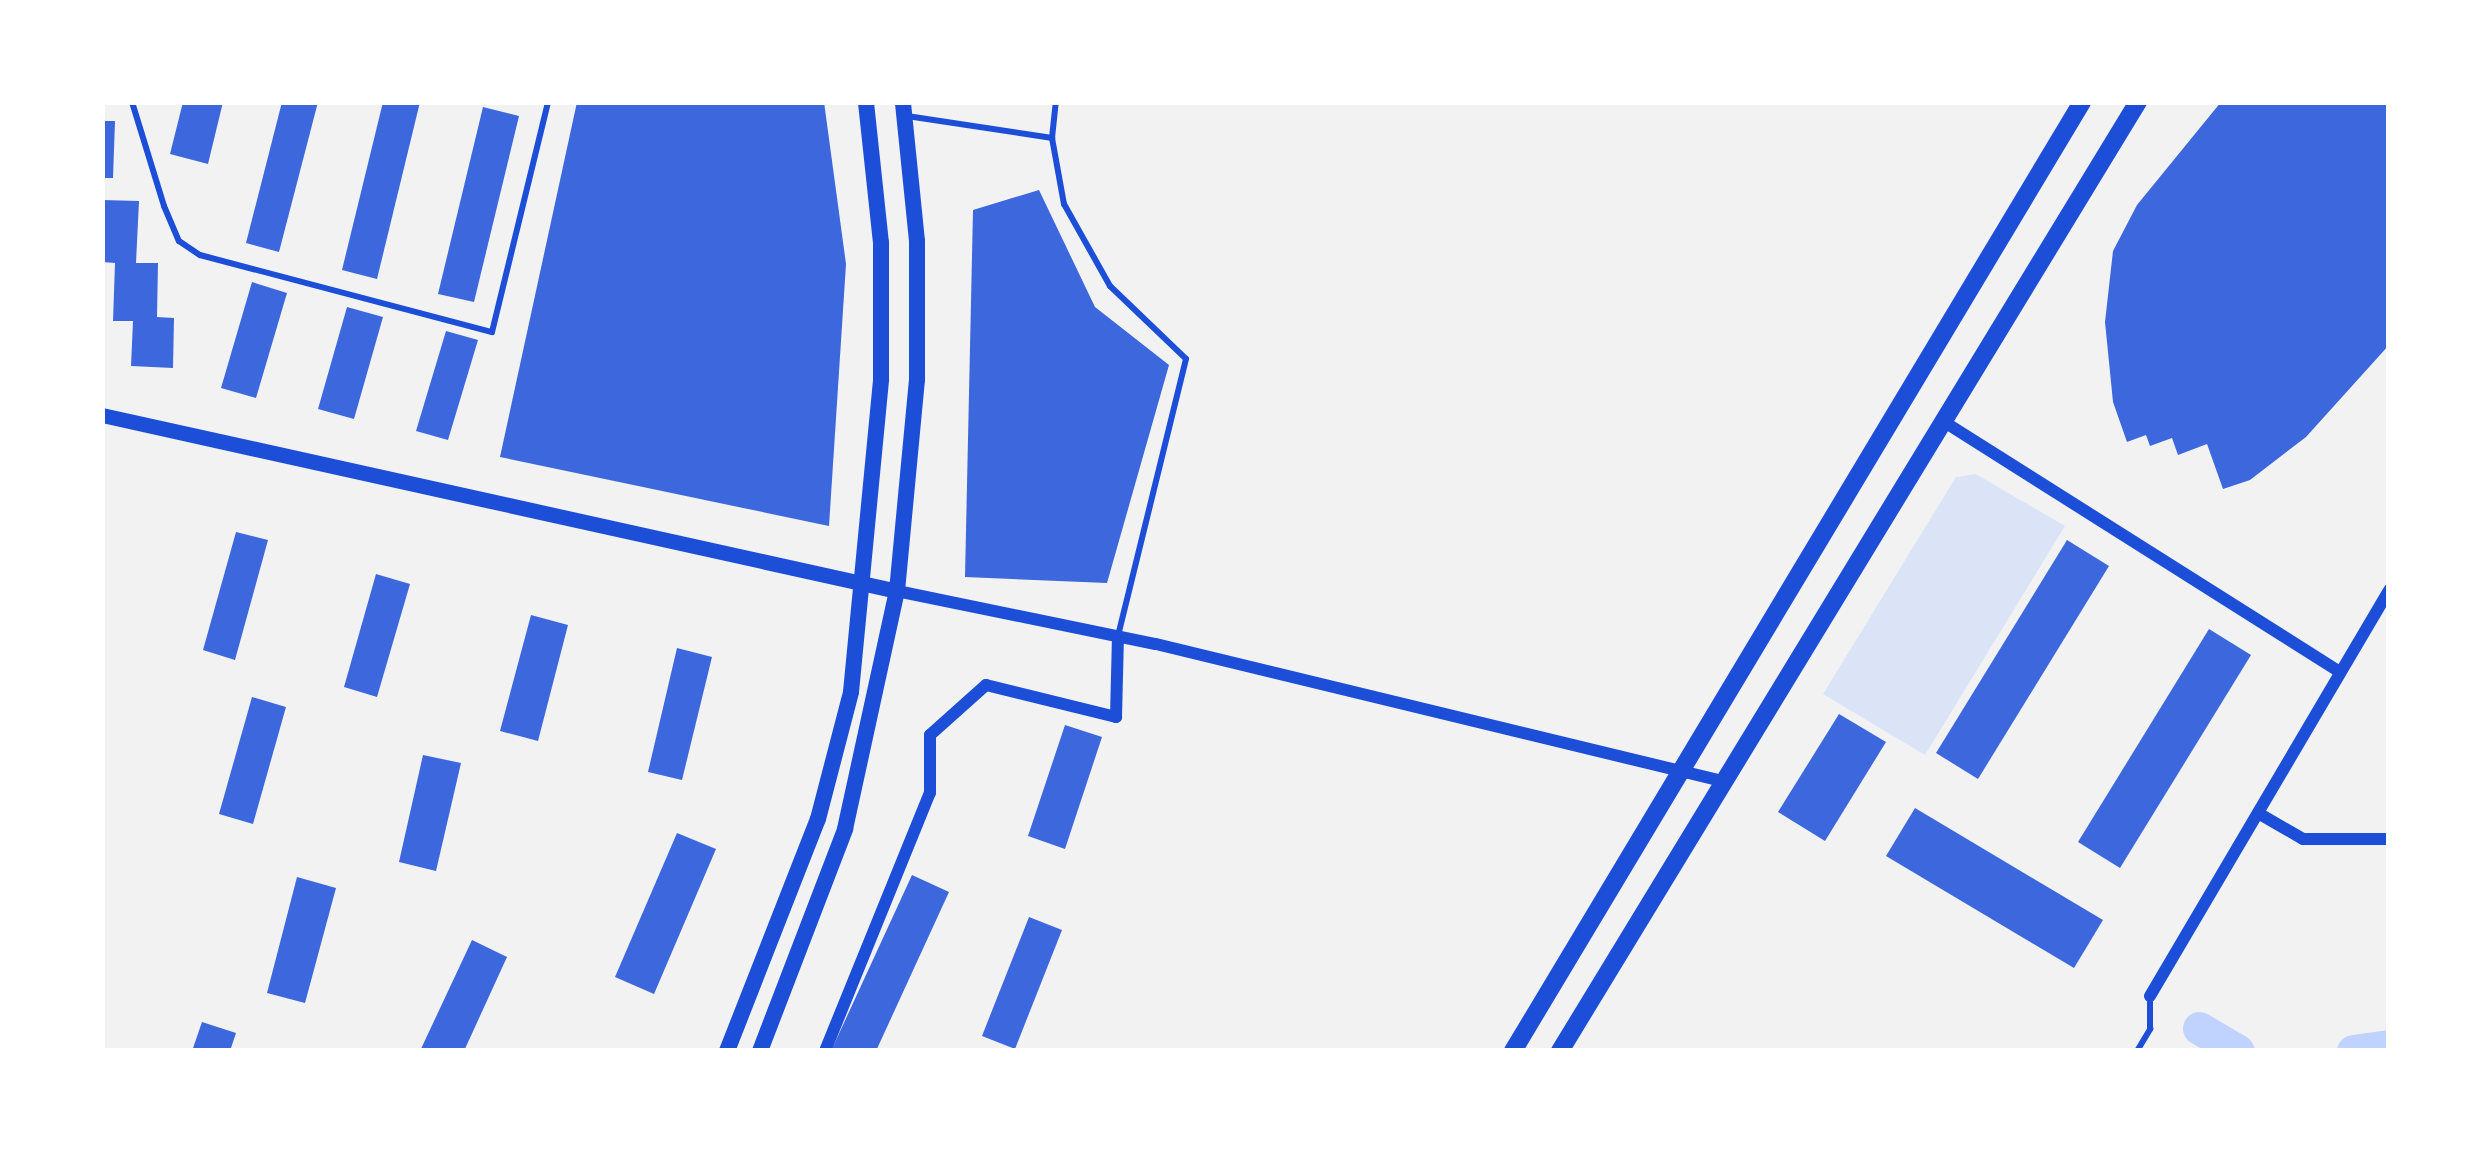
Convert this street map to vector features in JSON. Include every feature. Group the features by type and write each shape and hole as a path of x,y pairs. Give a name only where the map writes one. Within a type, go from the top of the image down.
{"main road":[{"path":"727,1051 818,820 851,692 865,586 881,379 881,243 866,102"},
{"path":"1513,1051 2082,102"},
{"path":"1560,1051 2138,102"},
{"path":"760,1051 845,829 897,591 917,380 916,241 904,109"}],"street":[{"path":"102,415 865,586 1118,636 1722,781"},
{"path":"1946,423 2340,672"},
{"path":"2150,996 2389,590"},
{"path":"825,1051 930,793 930,734 986,685 1116,717 1118,636"},
{"path":"2258,813 2302,839 2389,839"}],"lane":[{"path":"132,102 179,241 200,255 492,332 548,102"},
{"path":"1055,102 1052,138 1064,205 1110,286 1186,359 1118,636"},
{"path":"904,109 1052,138"},
{"path":"2137,1051 2150,1029 2150,996"}],"shaded area":[{"path":"1976,474 2065,526 1925,755 1823,694 1956,477"}],"building":[{"path":"183,102 223,102 208,164 170,154"},
{"path":"282,102 318,102 279,252 246,243"},
{"path":"383,102 420,102 377,279 342,270"},
{"path":"577,102 824,102 846,264 829,526 500,457"},
{"path":"2221,102 2389,102 2389,345 2306,437 2250,480 2223,489 2207,444 2178,455 2172,438 2150,446 2146,435 2127,442 2113,402 2105,322 2113,251 2137,205"},
{"path":"483,107 519,116 474,302 438,294"},
{"path":"102,121 115,121 113,178 102,178"},
{"path":"1039,190 1095,307 1169,365 1107,583 965,577 973,210"},
{"path":"102,200 139,201 136,263 158,263 157,317 174,318 173,368 131,366 133,321 113,321 115,263 102,262"},
{"path":"252,282 287,293 256,398 221,388"},
{"path":"347,307 383,317 354,419 318,409"},
{"path":"446,331 478,340 448,440 416,431"},
{"path":"236,532 268,540 235,660 203,650"},
{"path":"2067,540 2109,566 1978,779 1936,753"},
{"path":"376,574 410,584 377,697 344,687"},
{"path":"531,615 568,625 538,741 500,731"},
{"path":"2209,629 2251,655 2120,868 2078,842"},
{"path":"677,648 712,657 682,780 648,772"},
{"path":"252,697 286,707 253,824 219,814"},
{"path":"1839,714 1886,742 1825,841 1778,812"},
{"path":"1065,725 1102,737 1065,849 1028,836"},
{"path":"423,755 461,763 436,871 399,862"},
{"path":"1915,808 2103,920 2074,968 1886,856"},
{"path":"677,833 716,849 654,994 615,977"},
{"path":"912,875 949,892 876,1051 831,1051"},
{"path":"297,877 336,888 305,1003 267,993"},
{"path":"1029,917 1062,930 1015,1049 982,1036"},
{"path":"472,940 507,957 464,1051 420,1051"},
{"path":"202,1022 236,1033 230,1051 192,1051"}],"waterway":[{"path":"2199,1028 2238,1051"},
{"path":"2353,1051 2389,1046"}]}
